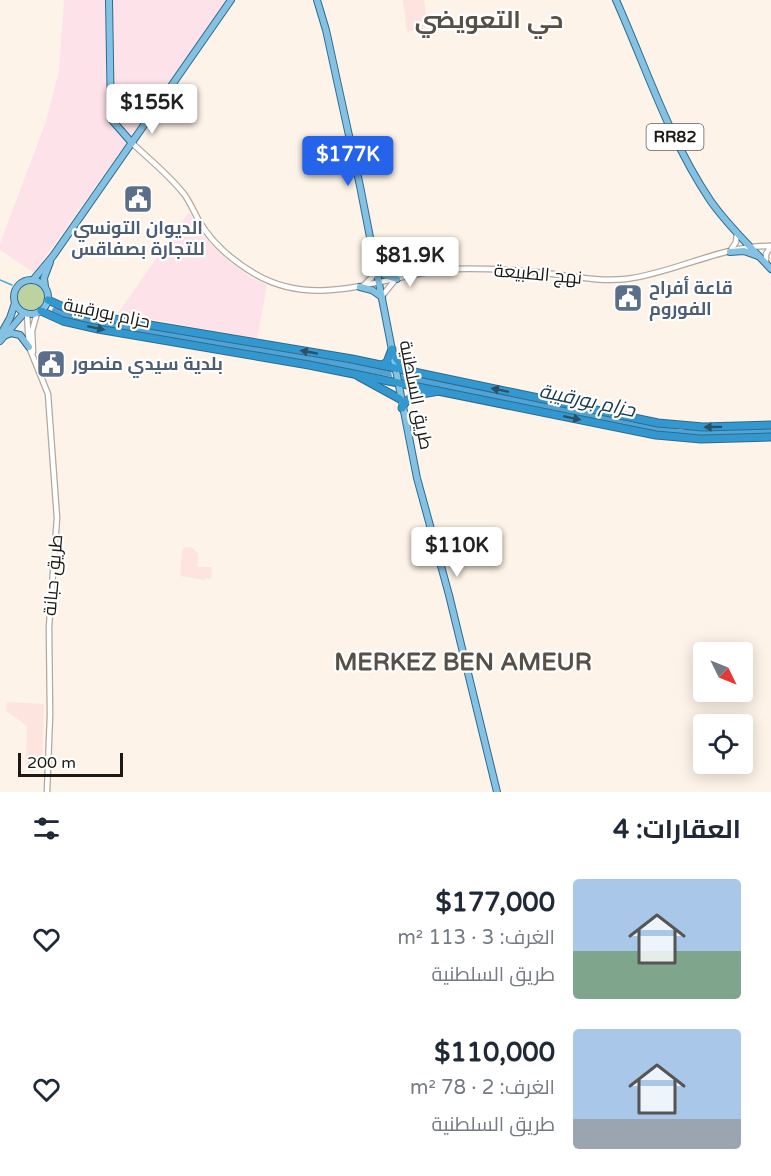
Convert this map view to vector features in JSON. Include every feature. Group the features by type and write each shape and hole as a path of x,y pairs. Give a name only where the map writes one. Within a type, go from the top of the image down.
{"highway":[{"name":"حزام بورقيبة","path":"48,300 68,309 102,317 382,365 664,424 703,427 771,425"},
{"name":"حزام بورقيبة","path":"39,312 63,321 98,329 353,373 664,436 701,439 771,437"},
{"path":"382,365 393,351 405,370"},
{"path":"353,373 400,399"},
{"path":"402,408 409,398 440,390"}],"main road":[{"path":"109,0 111,119 132,143"},
{"path":"33,280 53,256 231,0"},
{"name":"طريق السلطنية","path":"317,0 376,268 417,478 452,604 497,792"},
{"path":"320,7 323,0"},
{"name":"RR82","path":"616,0 689,166 712,203 769,267"},
{"path":"730,252 744,251 761,258"},
{"path":"15,302 19,309 26,313 39,312 48,300 44,278 53,256"},
{"path":"376,268 384,275 396,279"},
{"path":"1,338 10,318 18,287 25,281 33,280 45,287"},
{"path":"361,287 372,290 382,297"},
{"path":"1,338 26,313"},
{"path":"1,338 11,333 18,334 23,337 29,347"}],"street":[{"name":"نهج الطبيعة","path":"132,143 180,189 208,233 230,256 247,269 274,283 296,288 325,291 361,287 452,269 487,269 590,279 623,279 654,274 750,246 771,246"},
{"path":"730,252 736,242 736,231"},
{"path":"769,267 766,254 771,246"},
{"path":"361,287 373,276 376,268"},
{"path":"382,297 396,279"},
{"name":"طريق حبانة","path":"35,361 32,339 39,312"},
{"name":"طريق حبانة","path":"26,313 29,347 48,394 57,518 49,627 50,715 47,792"}],"shaded area":[{"path":"64,0 228,0 34,273 0,250 0,243 45,124 59,71"},
{"path":"403,0 424,0 427,23 423,29 407,32"},
{"path":"189,212 205,238 228,261 252,278 267,285 257,339 118,313"},
{"path":"185,547 193,548 198,554 198,567 212,567 211,579 180,576 182,551"},
{"path":"7,702 44,704 42,766 35,768 34,771 28,771 26,765 27,726 6,711"}],"green space":[{"path":"31,284 40,288 44,297 40,306 31,310 22,306 18,297 22,288"}],"water":[{"path":"54,307 85,317 391,370 392,377 73,321 50,313"},
{"path":"399,373 561,405 582,412 682,430 771,427 771,435 697,437 658,432 400,379"}],"waterway":[{"name":"حزام بورقيبة","path":"0,280 12,285"}],"place":[{"name":"الديوان التونسي للتجارة بصفاقس","path":"138,199"},
{"name":"قاعة أفراح الفوروم","path":"628,298"},
{"name":"بلدية سيدي منصور","path":"51,364"}],"district":[{"name":"حي التعويضي","path":"489,20"},
{"name":"MERKEZ BEN AMEUR","path":"463,662"}]}
